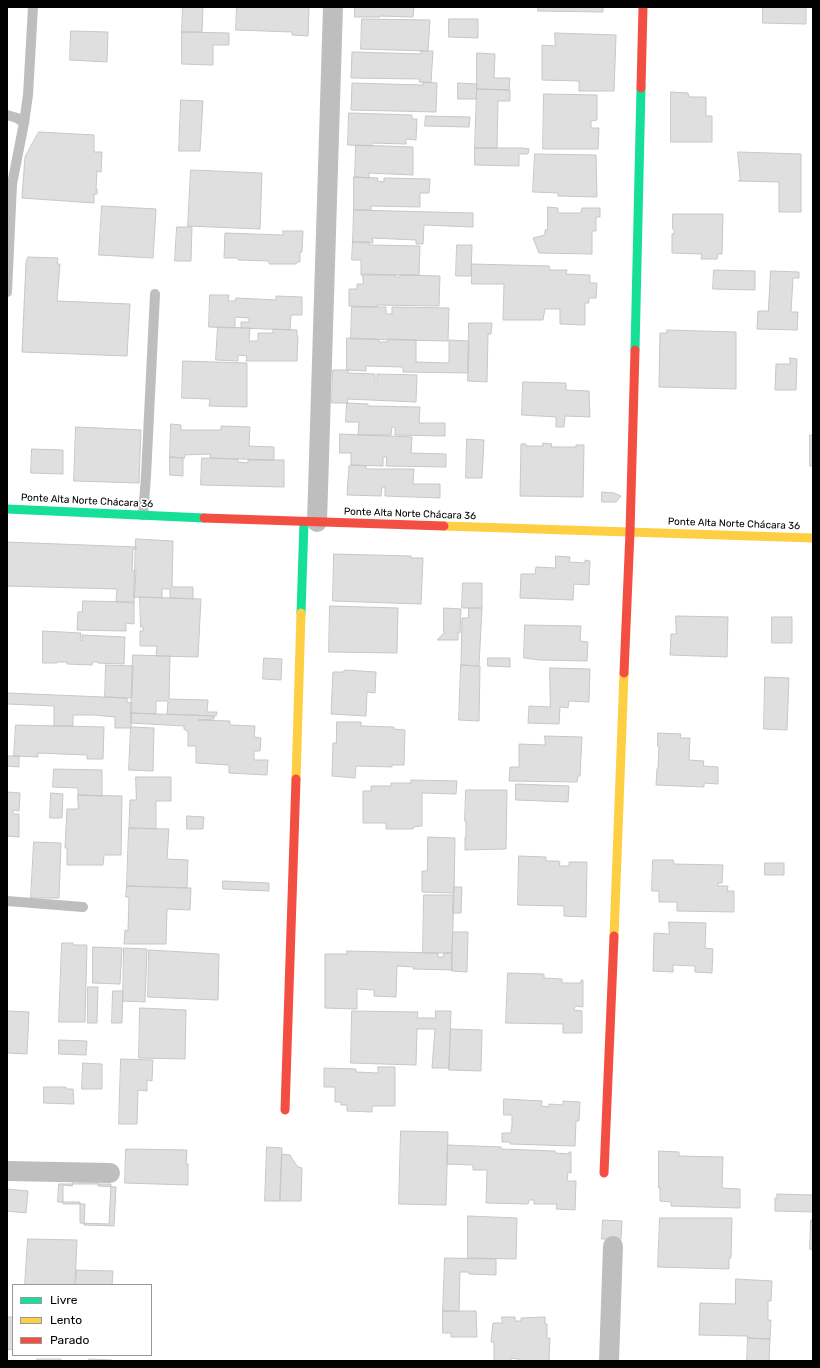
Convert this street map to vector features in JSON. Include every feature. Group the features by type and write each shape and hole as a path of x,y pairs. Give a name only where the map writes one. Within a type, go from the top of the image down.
{"street":[{"path":"285,1110 333,7"},
{"path":"604,1173 630,532 643,7"},
{"name":"Ponte Alta Norte Chácara 36","path":"7,509 310,522 813,538"},
{"path":"7,1171 110,1173"},
{"path":"609,1361 613,1246"}],"lane":[{"path":"7,292 12,157 24,123 28,95 33,7"},
{"path":"7,115 17,118 24,123"},
{"path":"143,515 155,294"},
{"path":"7,901 83,907"}],"building":[{"path":"183,7 203,7 202,32 182,32"},
{"path":"237,7 309,7 308,36 292,35 292,32 236,30"},
{"path":"355,7 414,7 413,17 355,17"},
{"path":"538,7 603,7 603,12 538,11"},
{"path":"763,7 806,7 806,24 763,23"},
{"path":"362,19 430,20 428,51 361,49"},
{"path":"449,19 478,19 478,38 449,37"},
{"path":"71,31 108,32 107,62 70,60"},
{"path":"182,32 229,33 229,45 213,45 213,65 182,64"},
{"path":"555,33 616,35 614,91 579,91 579,81 542,80 542,45 555,46"},
{"path":"421,51 433,51 431,83 419,82 420,79 351,78 352,52 421,54"},
{"path":"477,53 495,54 494,78 510,78 509,90 477,89"},
{"path":"423,82 437,83 436,112 351,110 352,83 423,85"},
{"path":"458,83 477,84 476,99 458,99"},
{"path":"477,89 510,90 510,101 498,101 497,148 475,148"},
{"path":"671,92 688,93 689,97 706,97 706,116 712,116 712,142 671,142"},
{"path":"544,94 597,95 597,120 591,121 591,128 599,128 598,149 543,149"},
{"path":"181,100 203,101 200,151 179,151"},
{"path":"349,113 412,115 412,119 417,119 416,140 406,139 406,144 372,143 372,146 348,145"},
{"path":"426,116 470,117 469,127 425,126"},
{"path":"39,132 94,135 94,152 102,152 101,172 97,171 97,194 94,194 94,203 22,198 25,157"},
{"path":"356,145 413,147 413,175 369,173 369,178 355,177"},
{"path":"475,148 529,149 528,154 519,154 519,166 475,165"},
{"path":"738,152 801,154 801,212 779,212 779,182 738,181 740,180"},
{"path":"535,154 596,155 597,197 558,196 558,193 533,192"},
{"path":"191,170 262,173 260,229 188,226"},
{"path":"354,177 378,178 377,181 384,182 384,178 430,179 429,193 420,193 420,207 371,206 371,210 354,210"},
{"path":"102,206 156,209 153,258 99,255"},
{"path":"548,207 558,208 558,213 581,213 582,208 600,208 600,217 596,217 596,231 592,231 592,254 539,253 533,238 545,235 545,230 547,230"},
{"path":"354,210 473,213 473,227 424,225 423,244 416,244 416,240 372,238 373,243 353,242"},
{"path":"673,214 723,214 722,254 718,254 717,259 701,259 702,254 672,253 672,234 674,234"},
{"path":"177,227 192,227 191,261 175,261"},
{"path":"283,231 303,231 300,262 297,262 296,264 269,264 269,261 224,258 225,233 283,235"},
{"path":"353,242 369,242 369,245 420,246 419,275 361,275 361,260 352,260"},
{"path":"457,245 472,245 471,276 456,276"},
{"path":"28,257 58,258 57,264 60,264 57,301 130,304 127,356 22,352 26,263"},
{"path":"472,264 549,266 550,270 567,270 566,274 590,275 590,283 597,283 596,298 589,298 589,303 585,303 585,325 560,324 560,309 545,309 543,320 503,320 504,284 472,284"},
{"path":"714,270 755,271 755,290 713,289"},
{"path":"771,271 799,272 799,278 793,278 791,312 798,312 797,330 757,329 758,311 768,311"},
{"path":"363,274 395,275 396,277 400,277 400,275 440,276 439,306 349,306 349,289 357,289 357,284 363,284"},
{"path":"210,295 229,295 228,301 235,301 236,298 276,300 276,296 302,297 302,315 291,315 290,330 241,328 241,322 249,322 249,318 235,317 235,328 209,327"},
{"path":"352,307 386,307 386,314 392,314 392,307 449,308 448,341 351,339"},
{"path":"469,323 492,323 491,334 488,334 487,382 468,381"},
{"path":"218,327 250,328 249,341 258,341 258,333 273,333 273,329 297,330 297,361 246,361 247,356 238,355 238,361 216,360"},
{"path":"667,330 736,332 736,389 659,387 660,333 667,333"},
{"path":"347,338 378,339 379,342 388,342 388,339 416,340 416,362 449,363 449,340 469,341 468,373 403,372 403,367 366,366 366,371 347,370"},
{"path":"790,358 797,359 796,390 775,390 776,364 790,364"},
{"path":"183,361 247,363 247,407 209,406 210,399 182,398"},
{"path":"333,370 348,370 348,373 375,374 375,382 377,382 377,374 417,375 416,402 347,399 348,403 332,403"},
{"path":"523,382 566,383 566,390 589,391 590,417 565,416 564,427 556,427 556,417 522,415"},
{"path":"347,403 368,404 368,406 420,407 419,423 445,423 445,436 395,435 395,427 392,427 391,435 358,435 359,422 346,422"},
{"path":"171,424 181,425 181,430 221,430 221,426 250,427 249,446 274,447 274,460 210,458 210,454 184,455 185,458 170,457"},
{"path":"76,427 141,430 139,483 74,481"},
{"path":"340,434 412,437 411,453 446,454 446,467 386,466 387,457 383,457 383,466 351,465 351,453 340,453"},
{"path":"810,435 813,435 813,466 810,466"},
{"path":"467,439 484,440 482,478 466,478"},
{"path":"543,443 552,444 551,447 576,447 576,445 584,445 583,497 520,496 521,444 526,444 526,446 543,446"},
{"path":"32,449 63,450 63,474 31,473"},
{"path":"170,457 183,458 183,476 170,475"},
{"path":"202,458 238,459 238,462 248,463 248,460 284,460 284,487 201,485"},
{"path":"349,466 366,466 366,469 414,469 413,484 440,484 440,498 385,496 385,487 382,487 381,496 347,495"},
{"path":"602,492 614,493 621,496 616,502 602,502"},
{"path":"136,539 173,541 172,587 193,587 193,599 170,598 170,589 162,589 162,598 134,597"},
{"path":"7,542 137,547 136,549 133,549 132,571 136,571 134,603 116,602 117,589 7,586"},
{"path":"334,554 411,556 411,558 423,558 421,604 333,601"},
{"path":"556,556 570,557 569,562 585,563 585,560 590,561 589,585 574,584 573,600 520,598 521,574 535,574 536,567 555,568"},
{"path":"463,583 482,583 482,608 462,608"},
{"path":"140,597 201,599 198,657 156,656 157,646 140,646 140,631 143,631 143,627 141,627"},
{"path":"83,601 134,602 134,624 126,623 126,631 77,630 78,612 82,612"},
{"path":"330,606 398,608 397,653 329,652"},
{"path":"444,608 461,609 460,633 458,632 458,640 437,640 445,632"},
{"path":"469,608 482,608 479,666 461,665 462,618 468,618"},
{"path":"676,616 728,617 727,657 670,655 671,634 676,634"},
{"path":"772,617 792,617 792,643 772,643"},
{"path":"525,625 581,626 580,641 588,642 587,661 540,660 524,658"},
{"path":"43,631 81,633 80,640 82,641 82,635 125,637 124,664 98,662 93,662 92,665 67,664 67,662 43,663"},
{"path":"133,655 170,656 169,699 208,700 207,712 217,712 216,716 167,714 168,701 156,701 156,714 131,713"},
{"path":"264,658 282,659 281,680 263,679"},
{"path":"488,658 510,658 510,667 488,666"},
{"path":"106,665 133,666 132,698 105,697"},
{"path":"461,665 480,666 479,721 459,720"},
{"path":"550,668 590,669 589,702 569,701 568,708 560,707 559,724 528,723 529,706 550,707"},
{"path":"345,670 376,672 375,693 367,692 366,716 331,714 333,672 343,672"},
{"path":"765,677 789,678 787,730 764,729"},
{"path":"7,693 127,698 127,702 132,703 131,728 115,728 115,717 94,715 73,715 73,726 54,726 54,706 7,704"},
{"path":"131,713 214,716 214,719 198,720 230,721 230,725 255,726 254,737 261,738 260,751 254,751 254,760 268,760 267,775 229,773 229,765 196,763 196,746 188,746 188,732 184,729 184,726 131,723"},
{"path":"337,722 361,722 361,726 394,727 394,729 405,730 404,765 392,765 392,767 356,766 355,778 332,776 333,743 336,743"},
{"path":"16,725 104,727 103,759 87,759 87,755 38,753 38,757 14,756"},
{"path":"131,727 154,728 153,771 129,770"},
{"path":"658,733 681,734 680,738 690,738 689,760 704,761 703,766 718,767 718,784 704,783 704,787 656,785 659,746"},
{"path":"545,736 582,737 580,776 578,776 577,782 509,781 510,767 519,767 519,744 545,745"},
{"path":"7,756 19,756 19,767 7,766"},
{"path":"54,769 102,770 102,796 78,795 78,788 53,787"},
{"path":"136,777 171,777 171,801 156,801 156,829 129,828 130,800 136,800"},
{"path":"411,780 457,781 456,794 422,793 422,826 413,827 413,829 386,829 386,823 363,823 363,791 371,791 371,786 391,786 391,783 411,783"},
{"path":"516,784 569,786 568,802 516,800"},
{"path":"466,790 507,790 506,849 465,850"},
{"path":"7,792 20,793 19,811 13,810 13,814 19,814 19,837 7,836"},
{"path":"51,793 63,794 62,818 50,818"},
{"path":"78,795 122,796 121,855 104,855 103,865 67,865 67,848 65,848 67,809 78,809"},
{"path":"187,816 204,817 203,829 187,829"},
{"path":"129,828 169,829 167,859 188,860 187,888 127,886"},
{"path":"428,837 455,838 454,893 422,892 422,871 427,871"},
{"path":"34,842 61,843 59,898 31,898"},
{"path":"519,856 546,857 546,861 560,862 559,866 569,866 569,862 587,862 586,917 564,916 564,906 518,905"},
{"path":"653,860 673,860 674,864 723,865 722,883 718,883 718,886 728,886 727,891 734,891 734,912 677,911 677,902 659,902 659,891 652,891"},
{"path":"765,863 784,863 784,875 765,875"},
{"path":"223,881 269,883 269,891 223,889"},
{"path":"127,886 191,888 190,910 167,909 166,944 124,944 125,930 128,931 129,897 126,897"},
{"path":"454,887 462,887 461,913 453,913"},
{"path":"424,895 454,895 452,953 423,953"},
{"path":"669,922 706,923 705,948 713,949 712,973 695,972 695,966 673,965 673,972 653,971 654,933 669,934"},
{"path":"453,932 468,932 467,972 452,971"},
{"path":"62,943 87,945 85,1022 59,1022"},
{"path":"93,947 122,948 120,984 93,983"},
{"path":"124,948 147,949 145,1002 123,1001"},
{"path":"149,950 219,954 218,1000 148,997"},
{"path":"347,951 438,953 438,957 443,957 444,953 452,953 452,970 413,969 414,967 397,966 396,997 374,996 374,990 357,989 357,1009 325,1008 325,954 347,954"},
{"path":"508,973 544,974 544,978 562,979 562,983 581,983 581,980 583,980 583,1007 575,1006 574,1010 582,1011 582,1033 563,1033 563,1024 506,1023"},
{"path":"88,987 98,987 97,1023 88,1023"},
{"path":"113,991 123,991 122,1023 112,1023"},
{"path":"140,1008 186,1010 185,1059 139,1058"},
{"path":"7,1011 29,1012 27,1054 7,1053"},
{"path":"352,1011 418,1012 417,1018 436,1018 435,1011 451,1011 449,1068 432,1068 435,1029 417,1029 416,1065 351,1063"},
{"path":"451,1029 482,1030 481,1071 449,1070"},
{"path":"59,1040 87,1041 86,1055 59,1054"},
{"path":"121,1059 153,1060 152,1081 147,1080 147,1091 138,1090 137,1124 119,1124"},
{"path":"83,1063 102,1064 102,1089 82,1089"},
{"path":"378,1067 395,1067 395,1106 372,1106 372,1112 347,1111 347,1105 341,1105 341,1102 335,1102 335,1087 324,1087 324,1068 356,1069 356,1072 378,1073"},
{"path":"44,1087 66,1087 66,1089 73,1089 74,1104 44,1103"},
{"path":"504,1099 542,1101 541,1106 549,1107 549,1104 563,1105 563,1101 580,1102 579,1121 576,1121 575,1146 510,1144 510,1142 502,1142 502,1133 511,1133 512,1125 512,1115 504,1115"},
{"path":"401,1131 448,1132 446,1205 399,1204"},
{"path":"448,1145 555,1151 555,1153 569,1154 569,1152 571,1152 571,1173 568,1172 567,1181 576,1181 575,1210 556,1209 557,1204 534,1204 534,1200 529,1200 528,1204 486,1203 487,1170 473,1170 473,1165 447,1164"},
{"path":"267,1147 282,1148 280,1201 265,1201"},
{"path":"126,1149 187,1150 186,1164 188,1164 188,1185 125,1183"},
{"path":"659,1151 679,1152 679,1156 723,1157 722,1188 740,1189 740,1208 671,1206 671,1202 660,1201"},
{"path":"282,1154 290,1155 298,1167 302,1168 301,1201 280,1201"},
{"path":"73,1173 99,1174 98,1186 116,1187 114,1226 84,1225 85,1204 63,1204 63,1185 72,1186"},
{"path":"59,1184 111,1184 109,1224 80,1223 80,1202 58,1202"},
{"path":"7,1189 28,1191 26,1213 7,1211"},
{"path":"777,1194 813,1195 813,1212 775,1211 775,1198 777,1198"},
{"path":"468,1216 517,1218 516,1259 468,1258"},
{"path":"660,1218 732,1218 731,1258 729,1258 729,1269 658,1267"},
{"path":"603,1220 622,1221 621,1239 602,1239"},
{"path":"811,1220 813,1220 813,1250 810,1249"},
{"path":"28,1239 77,1240 75,1284 25,1284"},
{"path":"445,1258 496,1259 496,1275 469,1274 469,1272 460,1272 459,1311 443,1311"},
{"path":"77,1270 113,1271 112,1284 76,1284"},
{"path":"736,1279 772,1281 771,1301 768,1301 768,1320 771,1320 770,1339 747,1338 747,1336 699,1335 700,1303 735,1304"},
{"path":"443,1311 476,1311 477,1337 451,1337 451,1333 443,1333"},
{"path":"7,1317 12,1317 12,1350 7,1349"},
{"path":"502,1317 515,1317 515,1321 521,1321 521,1318 545,1317 545,1324 547,1324 547,1338 550,1338 549,1361 518,1361 518,1359 511,1358 511,1361 494,1361 494,1342 491,1342 493,1323 502,1323"},
{"path":"748,1338 770,1339 769,1361 747,1361"},
{"path":"37,1359 61,1359 61,1361 37,1361"},
{"path":"89,1359 112,1360 112,1361 89,1361"}],"traffic: fast":[{"path":"635,350 641,88"},
{"path":"7,509 204,518"},
{"path":"301,613 304,522"}],"traffic: slow":[{"path":"444,526 813,538"},
{"path":"296,779 301,613"},
{"path":"614,936 624,673"}],"traffic: jam":[{"path":"641,88 643,7"},
{"path":"624,673 635,350"},
{"path":"204,518 444,526"},
{"path":"285,1110 296,779"},
{"path":"604,1173 614,936"}]}
